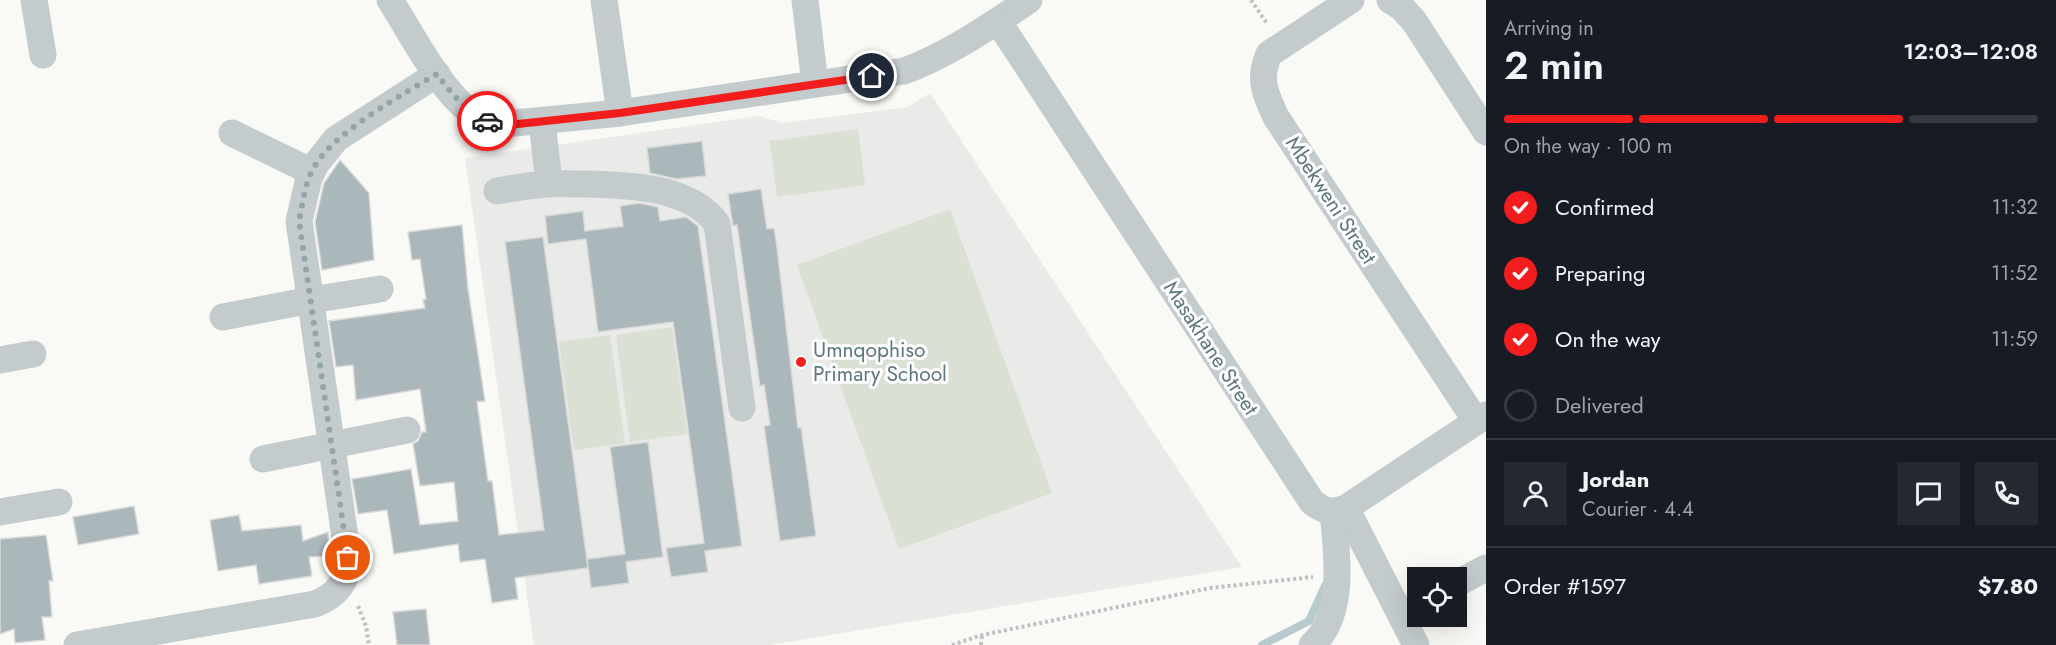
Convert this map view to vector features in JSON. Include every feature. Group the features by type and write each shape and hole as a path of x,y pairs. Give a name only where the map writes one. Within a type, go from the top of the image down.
{"street":[{"path":"34,0 43,55"},
{"path":"390,0 437,74 456,99 473,114 486,121 504,124 620,113 904,71 918,66 998,21 1029,0"},
{"path":"604,0 620,113"},
{"path":"805,0 815,84"},
{"name":"Mbekweni Street","path":"1351,0 1269,54 1263,67 1266,96 1276,117 1481,418"},
{"path":"1390,0 1401,7 1414,21 1486,132"},
{"name":"Masakhane Street","path":"998,21 1312,502 1323,510 1339,510"},
{"path":"77,645 315,604 327,600 341,586 349,566 299,221 312,172 336,140 437,74"},
{"path":"542,122 549,183"},
{"path":"232,133 312,172"},
{"path":"497,191 549,183 621,185 651,189 686,200 703,208 711,215 717,224 742,408"},
{"path":"223,317 380,289"},
{"path":"0,360 33,354"},
{"path":"1339,510 1415,464 1481,418"},
{"path":"263,459 407,430"},
{"path":"0,512 58,502"},
{"path":"1312,645 1322,631 1335,601 1339,510"},
{"path":"1339,510 1407,604"},
{"path":"1467,578 1486,568"},
{"path":"1412,627 1416,645"}],"path":[{"path":"952,645 982,634 1210,588 1337,574"},
{"path":"341,586 358,606 366,626 369,645"},
{"path":"981,645 982,634"}],"shaded area":[{"name":"Umnqophiso Primary School","path":"930,93 1242,567 770,645 534,645 465,158 758,116 783,123 908,107"},
{"path":"858,129 865,185 777,197 770,141"},
{"path":"950,209 1052,493 899,549 797,265"},
{"path":"672,327 687,434 630,442 616,335"},
{"path":"610,335 625,443 574,450 559,342"}],"building":[{"path":"702,141 706,176 676,179 650,173 647,148"},
{"path":"340,160 369,193 374,260 322,270 315,222 324,183"},
{"path":"761,189 767,229 774,228 798,428 801,427 816,536 780,541 764,426 770,425 764,385 760,386 737,225 733,226 728,194"},
{"path":"639,203 658,207 660,221 686,217 698,226 742,546 705,551 708,572 671,577 666,548 704,543 673,322 598,332 586,239 548,244 545,216 583,211 585,231 623,226 620,206"},
{"path":"462,225 468,289 485,401 477,402 488,481 492,481 499,535 544,530 505,242 543,237 588,568 515,578 518,599 492,603 485,559 460,562 458,544 394,554 387,510 358,514 352,479 411,469 420,525 458,521 454,482 420,486 413,444 418,441 422,432 426,432 420,389 356,400 353,365 336,367 329,321 425,308 423,300 426,299 420,259 412,260 408,232"},
{"path":"648,442 663,557 626,562 629,583 591,588 587,559 625,554 610,447"},
{"path":"134,506 139,534 78,545 73,517"},
{"path":"239,515 242,531 301,525 303,541 328,532 329,556 309,557 312,576 259,584 256,565 218,571 210,520"},
{"path":"46,535 53,581 49,581 52,617 42,617 45,640 15,643 14,629 0,634 0,539"},
{"path":"426,609 430,645 397,645 393,612"}],"waterway":[{"path":"1262,645 1309,621 1325,586"}],"way so far":[{"path":"348,558 299,221 309,178 316,164 336,140 437,74 456,99 473,114 487,121"}],"place":[{"name":"Umnqophiso Primary School","path":"801,362"}],"route":[{"path":"487,121 518,124 620,113 872,76"}]}
